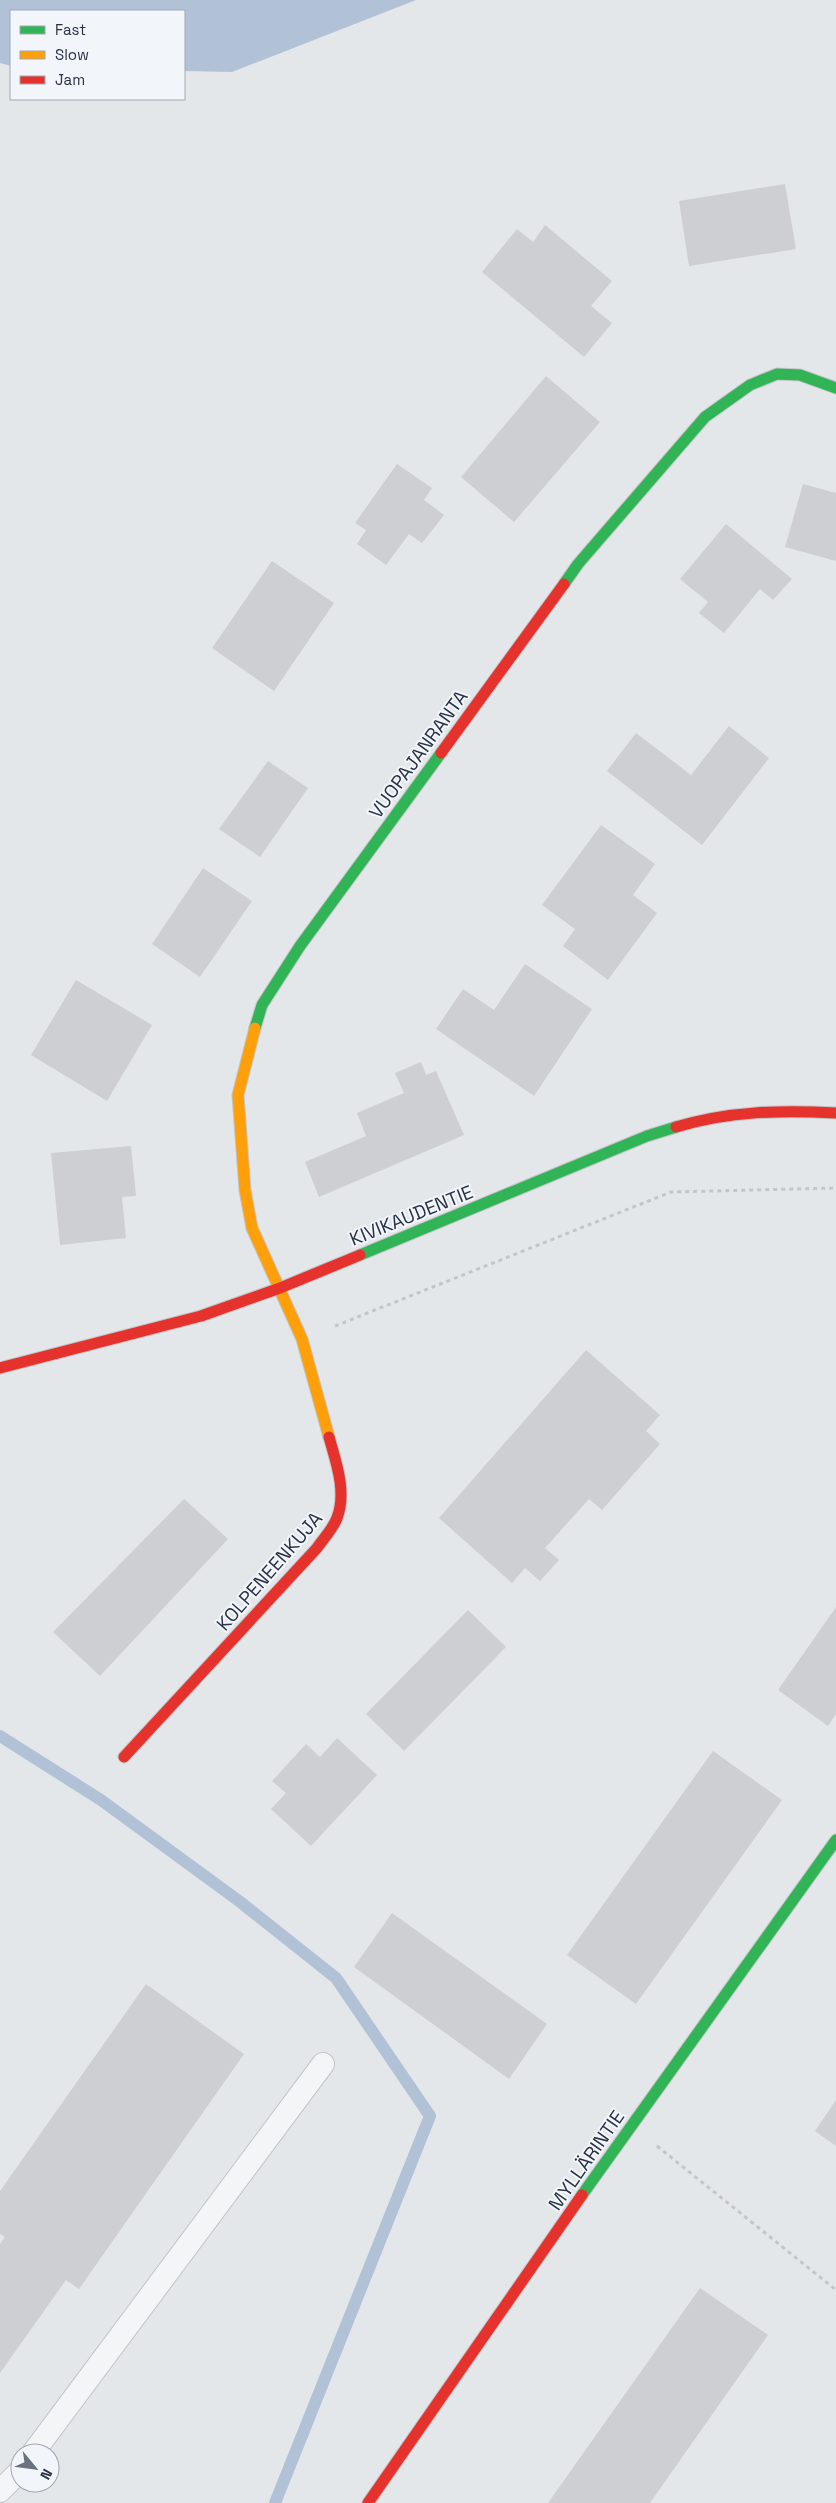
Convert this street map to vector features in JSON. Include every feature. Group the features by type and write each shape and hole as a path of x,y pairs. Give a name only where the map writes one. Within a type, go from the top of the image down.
{"street":[{"name":"VUOPAJANRANTA","path":"280,1288 252,1228 245,1190 240,1139 238,1095 246,1055 262,1005 300,946 578,564 705,418 750,385 777,374 800,375 836,388"},
{"name":"KIVIKAUDENTIE","path":"0,1368 201,1316 280,1288 647,1136 704,1119 742,1114 811,1111 836,1113"},
{"name":"KOLPENEENKUJA","path":"124,1757 317,1548 337,1519 341,1496 339,1472 302,1339 280,1288"},
{"name":"MYLLÄRINTIE","path":"368,2503 631,2125 836,1840"}],"lane":[{"path":"40,2443 323,2064"},
{"path":"0,2491 10,2481"}],"path":[{"path":"302,1339 671,1192 836,1188"},
{"path":"631,2125 836,2290"}],"water":[{"path":"0,0 416,0 232,72 185,71 185,10 10,10 10,66 0,63"}],"building":[{"path":"785,184 796,249 689,266 679,201"},
{"path":"545,225 612,281 591,306 612,323 584,357 482,272 517,229 533,242"},
{"path":"546,376 600,422 514,522 461,477"},
{"path":"397,464 432,488 424,500 444,515 422,543 409,534 386,565 357,544 366,530 355,523"},
{"path":"803,484 836,493 836,561 785,547"},
{"path":"726,524 792,579 773,600 760,589 724,633 699,613 708,602 680,579"},
{"path":"272,561 334,603 274,691 212,648"},
{"path":"729,726 769,758 702,845 607,771 636,733 691,775"},
{"path":"268,761 308,788 260,857 219,829"},
{"path":"601,825 655,864 633,895 657,913 608,980 563,946 575,929 542,905"},
{"path":"203,868 252,901 200,977 152,944"},
{"path":"525,964 592,1009 534,1096 436,1029 463,989 494,1010"},
{"path":"76,980 152,1025 107,1101 31,1055"},
{"path":"421,1062 426,1075 436,1071 464,1135 319,1197 305,1162 366,1136 357,1113 404,1093 395,1073"},
{"path":"131,1146 136,1196 122,1197 126,1238 60,1245 51,1153"},
{"path":"586,1350 660,1415 646,1431 660,1444 602,1510 589,1499 545,1548 559,1560 540,1581 525,1568 512,1583 439,1518"},
{"path":"184,1499 228,1539 100,1676 53,1632"},
{"path":"836,1607 836,1714 828,1726 778,1690"},
{"path":"468,1610 506,1647 404,1751 366,1714"},
{"path":"337,1738 377,1775 311,1846 271,1809 286,1793 272,1781 306,1744 320,1757"},
{"path":"713,1751 782,1800 636,2004 567,1955"},
{"path":"392,1913 547,2024 509,2079 354,1967"},
{"path":"146,1984 244,2054 79,2289 66,2280 0,2373 0,2244 5,2237 0,2234 0,2191"},
{"path":"836,2100 836,2146 815,2131"},
{"path":"700,2288 768,2335 650,2503 548,2503"}],"waterway":[{"path":"0,1736 101,1800 239,1901 336,1978 430,2116 275,2503"}],"traffic: fast":[{"path":"564,584 578,564 705,417 750,385 777,374 800,375 836,388"},
{"path":"255,1028 262,1005 300,946 441,753"},
{"path":"360,1255 647,1136 676,1127"},
{"path":"582,2195 836,1840"}],"traffic: slow":[{"path":"255,1028 238,1095 245,1190 252,1228 302,1339 329,1437"}],"traffic: jam":[{"path":"441,753 564,584"},
{"path":"676,1127 716,1118 756,1113 836,1113"},
{"path":"0,1368 201,1316 280,1288 360,1255"},
{"path":"124,1757 317,1548 333,1526 340,1508 341,1488 329,1437"},
{"path":"368,2503 582,2195"}]}
